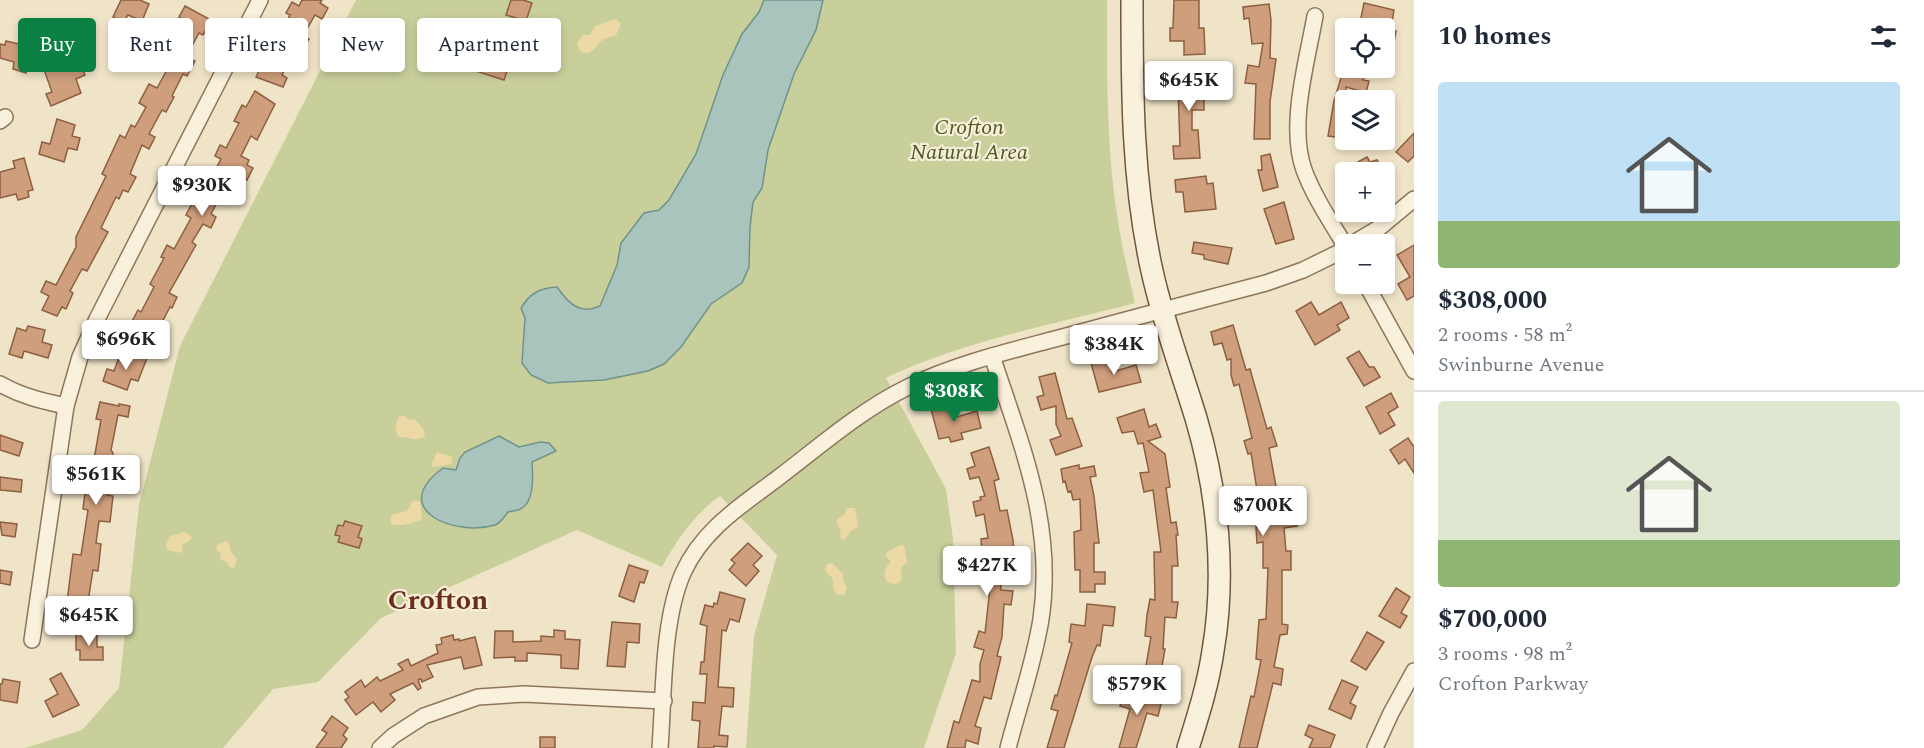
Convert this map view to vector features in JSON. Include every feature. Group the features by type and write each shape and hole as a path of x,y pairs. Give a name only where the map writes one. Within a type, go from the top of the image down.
{"street":[{"path":"1132,0 1132,105 1141,213 1162,310 1196,419 1209,470 1219,551 1218,603 1213,650 1203,703 1188,748"},
{"path":"32,640 66,406 80,357 255,2"},
{"path":"1315,16 1300,107 1299,147 1304,169 1312,187 1338,234"},
{"path":"1368,234 1414,199"},
{"path":"660,748 670,619 684,572 698,548 722,521 881,401 937,374 992,356 1266,283 1303,270 1335,254"},
{"path":"1372,294 1414,371"},
{"path":"992,356 1036,493 1045,575 1034,656 1008,748"},
{"path":"0,384 30,398 66,406"},
{"path":"1375,748 1414,671"},
{"path":"380,748 393,736 424,716 478,697 524,694 664,701"}],"green space":[{"name":"Crofton Natural Area","path":"356,0 1107,0 1111,166 1120,231 1135,303 976,344 915,365 886,378 946,489 953,539 956,653 924,748 746,748 754,636 777,555 720,496 687,528 662,567 577,530 381,618 318,682 273,689 223,748 25,748 82,730 119,688 139,505 180,346 320,71 405,72 405,18 347,18"}],"sand":[{"path":"616,19 621,24 616,35 604,39 588,53 580,51 577,43 583,35 590,35 595,26"},
{"path":"400,416 416,420 425,436 416,439 399,437 396,426"},
{"path":"437,452 452,457 452,464 432,467"},
{"path":"413,500 420,501 422,519 407,524 391,524 391,517 407,511"},
{"path":"847,508 855,508 858,527 851,531 845,539 841,539 837,519 844,515"},
{"path":"184,532 192,537 183,544 182,553 167,550 166,545 170,536"},
{"path":"226,541 237,559 234,568 221,560 221,553 216,550 217,545"},
{"path":"904,545 907,563 901,567 902,579 899,583 894,584 887,582 885,576 886,569 891,562 886,556 887,552"},
{"path":"832,563 843,574 843,581 847,588 844,595 836,594 833,579 825,570 827,564"}],"water":[{"path":"764,0 823,0 816,30 794,74 768,150 762,188 753,202 749,267 742,283 711,304 681,347 664,364 648,371 604,380 548,383 531,375 522,363 525,318 521,308 536,292 557,287 576,306 587,309 600,306 617,265 621,243 644,213 659,210 669,200 696,154 723,75 742,34 759,12"},
{"path":"499,436 519,447 540,442 549,443 556,451 532,462 532,489 524,507 508,512 495,525 479,528 462,527 433,517 424,508 422,496 427,483 443,468 456,470 465,452"}],"building":[{"path":"121,0 140,0 149,4 143,18 128,15 126,18 113,17"},
{"path":"302,0 322,0 320,3 328,8 323,18 315,15 308,27 308,18 288,18 290,15 286,13 292,2 299,6"},
{"path":"511,0 532,3 527,18 506,15"},
{"path":"1174,0 1199,0 1199,28 1204,28 1205,54 1184,55 1184,41 1170,41"},
{"path":"1364,3 1394,10 1393,18 1361,18"},
{"path":"1269,4 1270,58 1276,59 1270,102 1270,139 1254,139 1256,84 1245,83 1248,65 1259,67 1263,43 1252,44 1249,18 1244,19 1243,7"},
{"path":"185,6 207,18 205,18 203,35 199,33 193,44 193,18 179,17"},
{"path":"6,41 18,44 18,71 13,69 14,62 0,58 0,44 5,45"},
{"path":"45,72 84,72 85,75 76,79 81,93 51,106 46,94 52,92"},
{"path":"166,72 189,72 187,76 183,74 166,112 162,110 149,134 155,137 149,149 142,145 130,174 136,177 128,192 123,190 119,199 116,197 101,228 108,232 87,271 82,269 70,291 73,293 66,309 62,307 57,316 42,310 49,296 41,292 46,281 56,285 76,247 76,237 106,176 102,174 120,135 125,138 131,125 135,127 146,107 139,103 149,84 157,88"},
{"path":"258,72 284,72 282,75 287,78 283,87 256,77"},
{"path":"479,72 507,72 504,80"},
{"path":"1171,76 1210,76 1210,93 1204,93 1204,110 1192,110 1192,130 1198,130 1200,158 1174,159 1173,146 1180,146 1178,88 1171,88"},
{"path":"1341,78 1364,78 1363,80 1369,81 1367,90 1346,87 1346,90 1337,90"},
{"path":"255,91 275,104 257,140 251,136 241,156 249,160 247,165 253,168 247,180 242,178 234,192 225,187 211,214 216,217 211,228 203,224 192,242 196,245 169,293 177,297 149,347 129,336 134,327 130,325 138,310 141,312 154,287 150,284 164,258 161,257 167,245 174,249 191,218 186,215 195,198 199,200 221,159 215,156 220,145 226,148 239,123 234,121 242,105 246,107"},
{"path":"1335,98 1335,137 1328,136"},
{"path":"57,119 75,125 72,136 80,138 77,150 68,148 64,162 39,154 42,142 50,144"},
{"path":"1414,133 1414,156 1408,162 1396,152"},
{"path":"1270,154 1278,187 1263,191 1258,170 1262,170 1261,156"},
{"path":"1367,157 1370,162 1358,162"},
{"path":"24,158 33,190 28,191 29,197 18,200 16,194 0,198 0,172 15,168 13,161"},
{"path":"1206,176 1207,184 1213,183 1216,209 1185,212 1183,192 1176,192 1175,180"},
{"path":"1284,202 1294,239 1276,244 1264,209"},
{"path":"1194,242 1232,248 1228,264 1204,259 1204,255 1192,253"},
{"path":"1414,245 1414,296 1407,300 1398,284 1410,277 1397,255"},
{"path":"1311,302 1319,315 1341,302 1349,318 1337,325 1340,330 1315,345 1296,311"},
{"path":"1233,325 1246,370 1250,369 1267,429 1271,427 1277,446 1269,448 1277,492 1291,490 1297,526 1284,528 1286,551 1291,551 1291,570 1282,570 1282,624 1288,625 1287,634 1280,635 1274,667 1283,669 1281,685 1273,683 1257,748 1239,748 1251,696 1254,697 1261,660 1256,659 1259,620 1266,619 1268,568 1263,568 1263,542 1257,543 1256,527 1267,526 1265,495 1258,496 1251,453 1248,454 1244,441 1252,438 1239,384 1234,386 1231,359 1227,360 1222,343 1214,345 1211,332"},
{"path":"28,326 45,330 42,342 52,345 48,358 24,351 22,358 9,354 17,328 26,331"},
{"path":"1359,351 1369,367 1374,367 1380,377 1364,386 1347,358"},
{"path":"121,352 147,358 138,381 131,379 127,390 103,381 107,369 114,371"},
{"path":"1108,358 1112,372 1136,365 1141,382 1099,392 1091,363"},
{"path":"1055,373 1067,419 1072,418 1082,446 1056,455 1050,440 1061,436 1056,424 1056,406 1041,410 1037,397 1044,395 1039,377"},
{"path":"1391,393 1398,407 1388,413 1395,425 1380,434 1366,407"},
{"path":"100,402 130,406 128,417 118,415 111,450 112,460 122,460 120,474 111,473 107,495 113,496 110,522 99,521 96,543 101,544 98,571 93,570 86,614 70,612 71,603 67,602 73,554 81,555 88,510 83,509 84,476 86,464 93,465 101,420 96,419"},
{"path":"949,404 953,418 977,411 981,428 961,433 963,439 951,442 949,437 939,439 931,409"},
{"path":"1144,409 1149,427 1156,424 1161,437 1148,441 1165,454 1170,487 1166,488 1171,523 1176,522 1178,535 1176,535 1178,566 1172,566 1172,602 1178,602 1176,618 1165,617 1163,649 1165,649 1162,666 1170,668 1167,682 1144,677 1151,637 1145,636 1147,615 1150,599 1155,600 1154,552 1161,552 1153,490 1144,492 1140,473 1149,472 1143,443 1138,444 1134,431 1122,433 1117,418"},
{"path":"0,435 23,443 19,456 0,450"},
{"path":"1408,438 1414,447 1414,473 1405,459 1399,464 1390,450"},
{"path":"989,447 999,479 994,481 1000,511 1007,510 1013,540 1014,554 999,555 1001,590 1013,591 1011,605 1004,604 1002,637 997,656 1001,657 991,699 984,697 975,726 981,728 978,744 966,740 965,748 947,748 954,721 959,723 972,680 980,682 980,664 984,650 974,647 979,631 985,633 991,579 982,579 981,564 974,565 973,553 982,553 981,539 988,538 984,514 976,516 973,502 985,496 979,477 970,479 967,469 975,466 971,453"},
{"path":"1079,465 1079,469 1094,466 1096,476 1090,477 1099,543 1094,543 1094,572 1105,572 1105,584 1095,584 1095,592 1080,592 1080,570 1075,570 1074,532 1081,530 1080,499 1073,500 1071,491 1068,492 1065,481 1063,482 1061,469"},
{"path":"0,477 22,480 21,492 0,490"},
{"path":"345,521 362,526 358,537 362,539 359,548 338,542 340,536 335,535 338,525 343,526"},
{"path":"0,522 17,524 15,537 2,535"},
{"path":"748,543 762,556 753,565 759,571 746,586 729,570 735,563 731,560"},
{"path":"629,565 648,571 644,583 640,582 634,602 619,596"},
{"path":"0,570 12,572 10,585 0,583"},
{"path":"1396,588 1410,597 1401,613 1407,616 1400,628 1379,616"},
{"path":"720,592 745,599 739,622 730,619 726,631 722,630 718,687 734,688 733,707 722,706 719,735 728,736 727,747 698,748 700,721 692,720 693,702 705,703 707,674 700,674 701,662 704,662 707,626 700,624 705,605 713,607 714,603 717,604"},
{"path":"1087,604 1115,607 1113,626 1103,625 1100,646 1097,645 1092,657 1064,748 1047,748 1058,711 1051,709 1072,643 1069,642 1071,624 1085,626"},
{"path":"612,622 640,624 639,643 627,642 625,667 607,666"},
{"path":"554,630 565,631 565,639 580,640 578,669 561,668 561,655 527,653 527,661 515,661 515,657 494,658 495,631 513,631 513,642 541,641 541,636 554,637"},
{"path":"1367,632 1384,642 1366,670 1351,661"},
{"path":"76,633 97,633 97,647 103,647 103,660 80,660 80,650 76,650"},
{"path":"453,635 454,640 459,639 459,641 475,637 482,665 464,669 461,657 427,665 433,677 422,682 421,679 418,680 421,688 418,690 413,683 390,694 395,700 381,712 373,702 356,715 345,700 349,697 345,692 361,680 365,687 377,677 380,681 403,670 398,664 408,659 411,666 438,653 436,645 442,644 441,638"},
{"path":"61,673 79,705 53,717 45,701 58,694 50,679"},
{"path":"3,679 20,682 17,703 0,700 0,684"},
{"path":"1342,680 1358,687 1350,703 1356,706 1351,719 1329,709"},
{"path":"1125,690 1162,700 1158,716 1147,713 1136,748 1119,748 1130,709 1120,706"},
{"path":"332,716 348,728 343,735 347,739 341,748 316,748 327,733 322,730"},
{"path":"1309,725 1335,735 1330,748 1309,748 1313,739 1305,735"},
{"path":"540,737 555,737 555,748 540,748"}],"district":[{"name":"Crofton","path":"438,600"}]}
